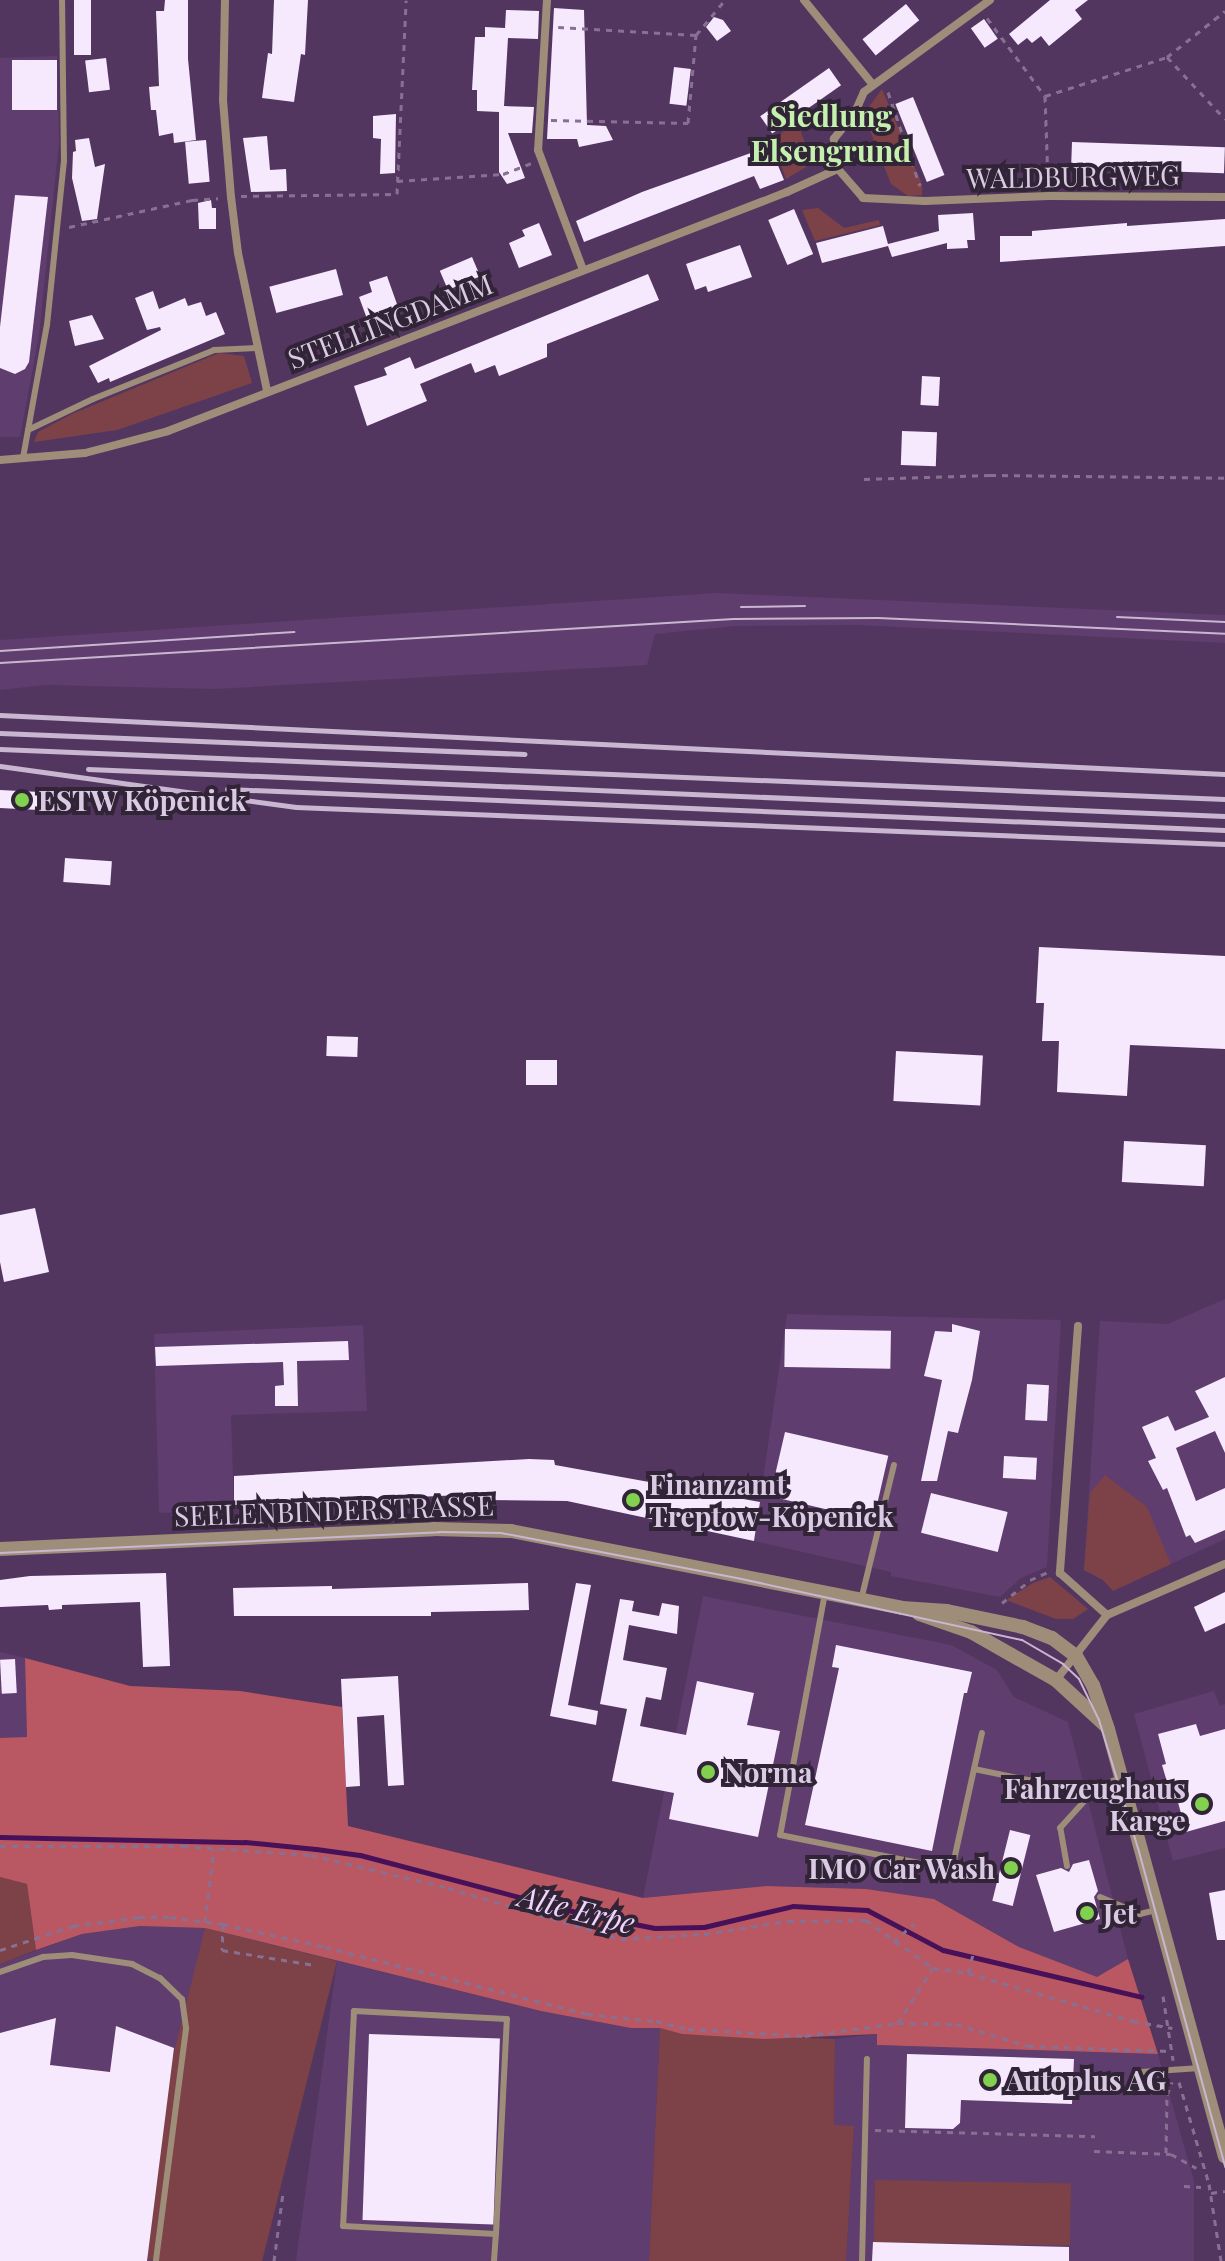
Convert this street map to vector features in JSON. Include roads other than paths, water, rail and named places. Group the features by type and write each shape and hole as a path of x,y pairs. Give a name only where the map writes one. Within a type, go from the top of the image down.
{"street":[{"path":"225,0 223,100 231,197 256,348 267,391"},
{"path":"547,0 540,119 541,160 583,270"},
{"path":"804,0 873,85"},
{"path":"838,169 834,139 854,114 864,92 990,0"},
{"name":"STELLINGDAMM","path":"0,460 85,453 139,440 787,192 838,169"},
{"name":"WALDBURGWEG","path":"838,169 863,198 924,201 1049,196 1225,197"},
{"path":"1078,1326 1060,1573 1107,1615"},
{"name":"SEELENBINDERSTRASSE","path":"0,1549 481,1528 551,1537 902,1608 947,1611 1023,1627 1052,1638 1076,1656 1093,1685 1108,1729"},
{"path":"1056,1680 1107,1615 1225,1564"},
{"name":"SEELENBINDERSTRASSE","path":"902,1608 971,1632 1056,1680 1108,1729"},
{"path":"1108,1729 1225,2156"}],"lane":[{"path":"23,458 47,325 64,161 62,0"},
{"path":"28,430 190,358 214,350 256,348"},
{"path":"861,1600 894,1465"},
{"path":"825,1593 780,1835 943,1868 954,1860 982,1733"},
{"path":"974,1769 1092,1793"},
{"path":"1067,1866 1060,1828 1099,1785 1123,1778"},
{"path":"1100,1897 1140,1914 1159,1909"},
{"path":"0,1972 43,1957 87,1958 132,1964 160,1978 182,1999 186,2029 156,2261"},
{"path":"494,2261 496,2234 507,2019 354,2011 343,2226 496,2234"},
{"path":"862,2261 867,2059"},
{"path":"1141,2072 1200,2068"}],"waterway":[{"name":"Alte Erpe","path":"0,1837 245,1842 360,1855 584,1914 655,1928 704,1927 793,1906 867,1910 943,1950 1142,1997"}],"tram line":[{"path":"741,607 805,606"},
{"path":"1117,617 1225,622"},
{"path":"0,663 734,619 878,618 1225,634"},
{"path":"0,651 294,632"},
{"path":"0,1553 439,1532 501,1533 737,1578 1022,1640 1063,1664 1079,1679 1099,1720 1138,1848 1225,2167"}],"railway":[{"path":"0,715 1225,774"},
{"path":"0,733 525,754"},
{"path":"0,749 1225,799"},
{"path":"0,766 296,807 1225,844"},
{"path":"88,769 1225,816"},
{"path":"227,789 1225,830"}],"place":[{"name":"ESTW Köpenick","path":"22,800"},
{"name":"Finanzamt Treptow-Köpenick","path":"633,1500"},
{"name":"Norma","path":"708,1772"},
{"name":"Fahrzeughaus Karge","path":"1202,1804"},
{"name":"IMO Car Wash","path":"1011,1868"},
{"name":"Jet","path":"1087,1913"},
{"name":"Autoplus AG","path":"990,2080"}],"district":[{"name":"Siedlung Elsengrund","path":"831,132"}]}
